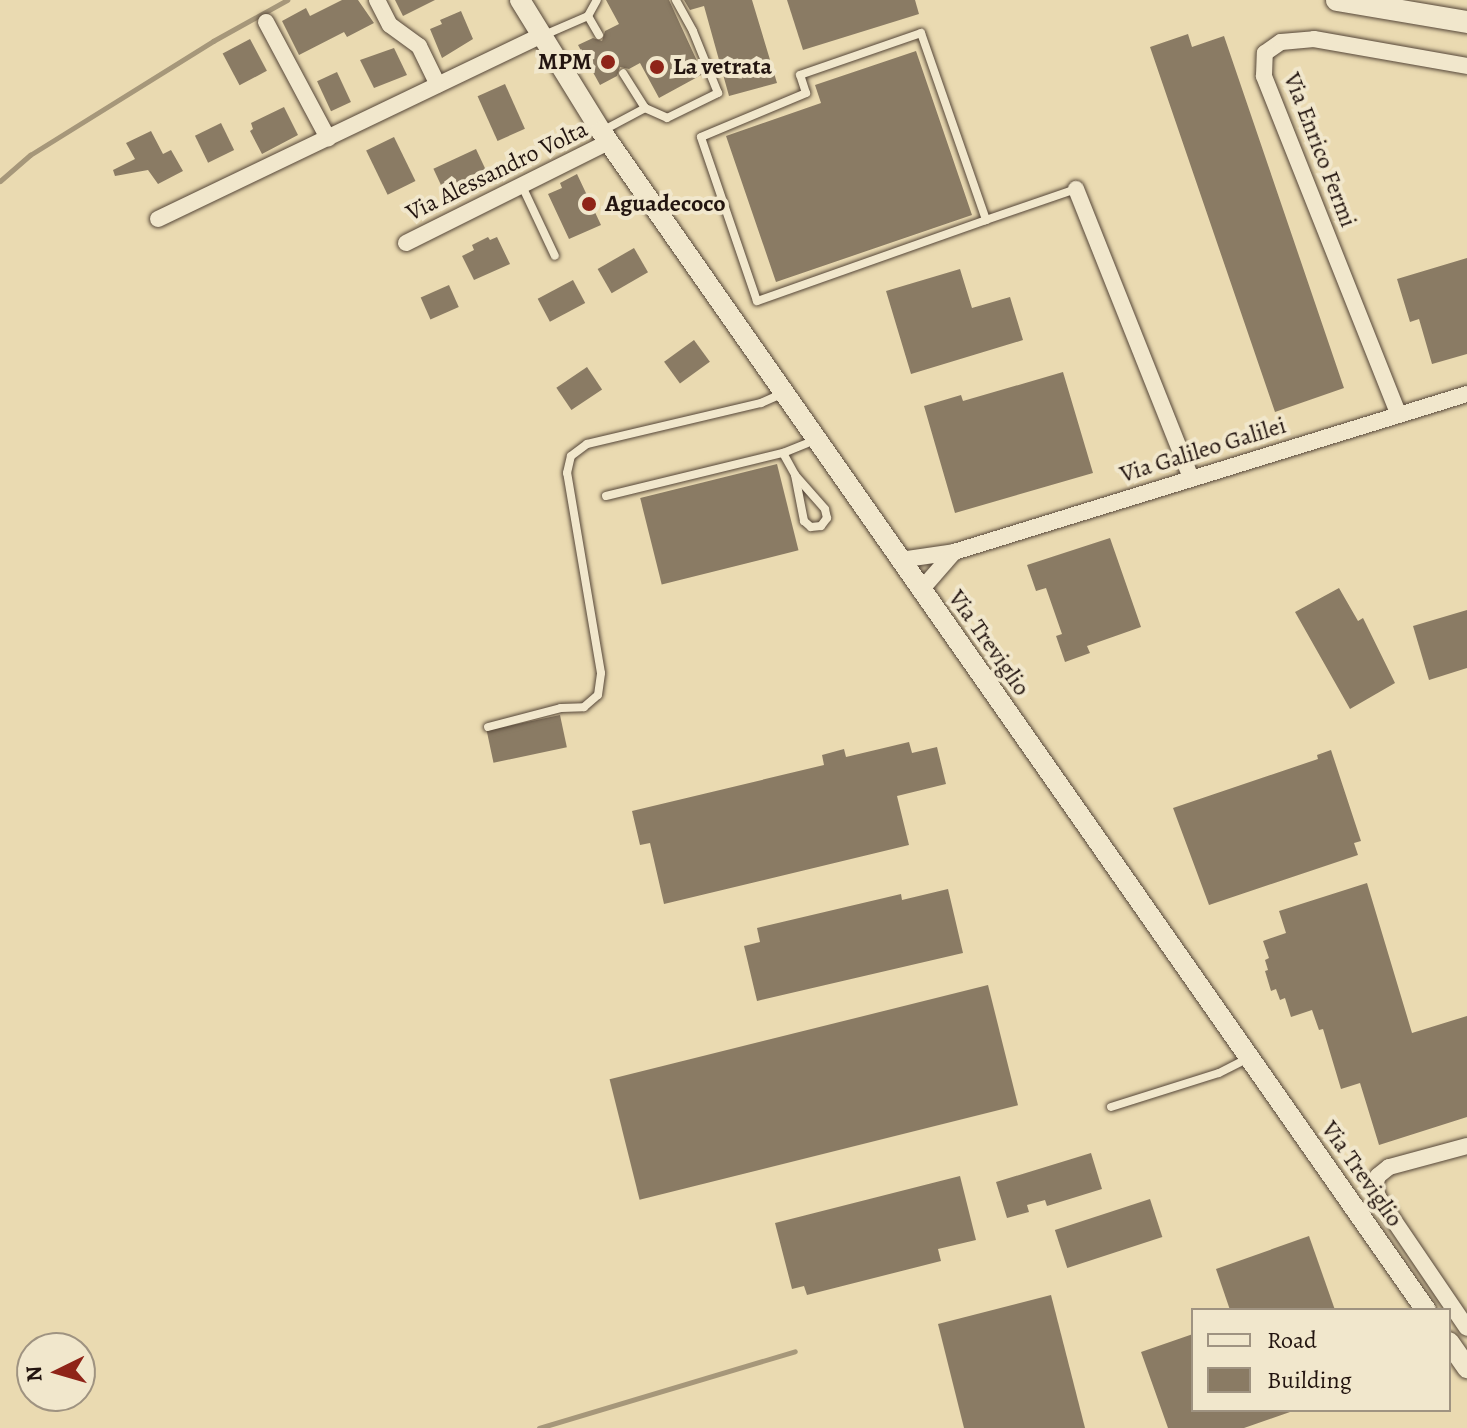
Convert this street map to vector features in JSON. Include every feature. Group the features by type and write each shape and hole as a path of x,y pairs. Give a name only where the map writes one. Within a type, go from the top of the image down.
{"main road":[{"path":"1337,0 1467,22"}],"street":[{"path":"377,0 390,25 419,46 438,85"},
{"name":"Via Treviglio","path":"520,0 605,137 1425,1308"},
{"path":"266,22 328,138"},
{"path":"158,219 540,36"},
{"name":"Via Enrico Fermi","path":"1398,413 1264,76 1265,53 1281,42 1314,39 1467,66"},
{"name":"Via Alessandro Volta","path":"406,243 522,186 605,137"},
{"path":"1076,189 1191,478"},
{"name":"Via Galileo Galilei","path":"900,560 954,552 1467,394"},
{"path":"921,590 954,552"},
{"path":"1467,1146 1396,1165 1378,1176 1375,1185 1378,1197 1467,1328"},
{"path":"1451,1345 1467,1368"}],"lane":[{"path":"540,36 588,16 597,0"},
{"path":"623,73 645,108 667,118 718,93 693,31 676,0"},
{"path":"588,16 599,35"},
{"path":"986,220 921,33 800,75 806,93 701,137 757,301 1076,189"},
{"path":"605,137 645,108"},
{"path":"522,186 555,256"},
{"path":"488,727 561,708 584,707 598,695 601,673 567,473 571,456 587,444 761,403 783,393"},
{"path":"606,496 783,453 816,440"},
{"path":"783,453 795,475 825,509 827,518 821,526 811,527 804,521 795,475"},
{"path":"1111,1107 1219,1073 1249,1058"}],"building":[{"path":"342,0 358,0 374,23 347,37 344,32 299,55 282,21 306,8 310,16"},
{"path":"395,0 435,0 403,16"},
{"path":"606,0 669,0 703,74 659,98 640,63 629,69 620,67 617,76 600,85 578,45 593,38 602,41 605,31 619,24"},
{"path":"684,0 752,0 777,83 729,96 704,6 690,10"},
{"path":"787,0 915,0 919,14 803,50"},
{"path":"461,11 473,39 442,58 430,29 442,24 440,20"},
{"path":"1188,34 1192,47 1224,36 1344,388 1275,412 1150,47"},
{"path":"250,39 267,71 240,85 223,54"},
{"path":"394,48 407,75 374,88 360,60"},
{"path":"916,51 972,215 776,282 726,136 821,103 815,85"},
{"path":"337,72 351,102 331,111 317,81"},
{"path":"505,84 525,129 498,141 478,96"},
{"path":"284,107 298,135 262,154 250,131 253,129 251,123"},
{"path":"221,123 234,150 208,163 195,136"},
{"path":"151,131 163,154 171,150 183,171 158,184 148,170 115,176 113,170 135,159 126,143"},
{"path":"394,137 415,181 388,195 366,151"},
{"path":"476,149 489,177 447,197 433,169"},
{"path":"577,174 601,225 569,239 548,194 562,188 560,183"},
{"path":"488,237 490,240 497,237 510,264 474,280 462,256 474,250 472,245"},
{"path":"634,248 648,272 612,293 598,269"},
{"path":"1467,258 1467,354 1432,364 1419,319 1410,322 1397,279"},
{"path":"960,269 972,308 1010,297 1023,340 911,374 886,291"},
{"path":"573,280 585,303 550,322 538,299"},
{"path":"449,285 459,307 430,320 421,298"},
{"path":"694,340 710,362 680,384 664,362"},
{"path":"587,367 602,389 571,410 556,388"},
{"path":"1063,372 1093,473 955,513 924,406 961,395 963,401"},
{"path":"777,464 799,550 662,584 640,498"},
{"path":"1110,538 1141,627 1087,646 1090,653 1065,662 1056,636 1062,634 1046,588 1036,591 1027,565"},
{"path":"1339,588 1358,621 1363,618 1395,683 1350,709 1295,612"},
{"path":"1467,610 1467,668 1429,680 1413,626"},
{"path":"560,715 567,747 494,763 487,731"},
{"path":"909,742 912,753 937,747 946,784 897,796 909,845 664,904 650,843 640,845 632,811 824,765 822,755 844,749 846,757"},
{"path":"1331,750 1361,841 1354,843 1358,855 1209,905 1173,808 1318,759 1317,755"},
{"path":"1367,883 1412,1033 1467,1016 1467,1117 1379,1145 1360,1083 1341,1089 1323,1029 1319,1030 1312,1010 1291,1017 1285,998 1280,1000 1276,989 1271,991 1265,971 1268,970 1265,960 1269,958 1263,941 1286,933 1279,911"},
{"path":"948,889 963,953 757,1001 744,946 760,942 757,928 901,894 902,900"},
{"path":"988,985 1018,1105 640,1200 610,1079"},
{"path":"1091,1153 1102,1189 1047,1206 1045,1200 1027,1205 1029,1212 1007,1218 996,1182"},
{"path":"960,1176 976,1240 938,1249 941,1261 807,1295 804,1286 792,1289 775,1223"},
{"path":"1150,1199 1162,1237 1067,1268 1055,1230"},
{"path":"1309,1236 1334,1308 1229,1308 1216,1269"},
{"path":"1051,1295 1085,1428 964,1428 938,1324"},
{"path":"1191,1335 1191,1412 1290,1412 1244,1428 1168,1428 1141,1352"}],"waterway":[{"path":"0,181 30,155 213,41 287,0"},
{"path":"539,1428 795,1351"}],"place":[{"name":"MPM","path":"608,62"},
{"name":"La vetrata","path":"657,67"},
{"name":"Aguadecoco","path":"589,204"}]}
